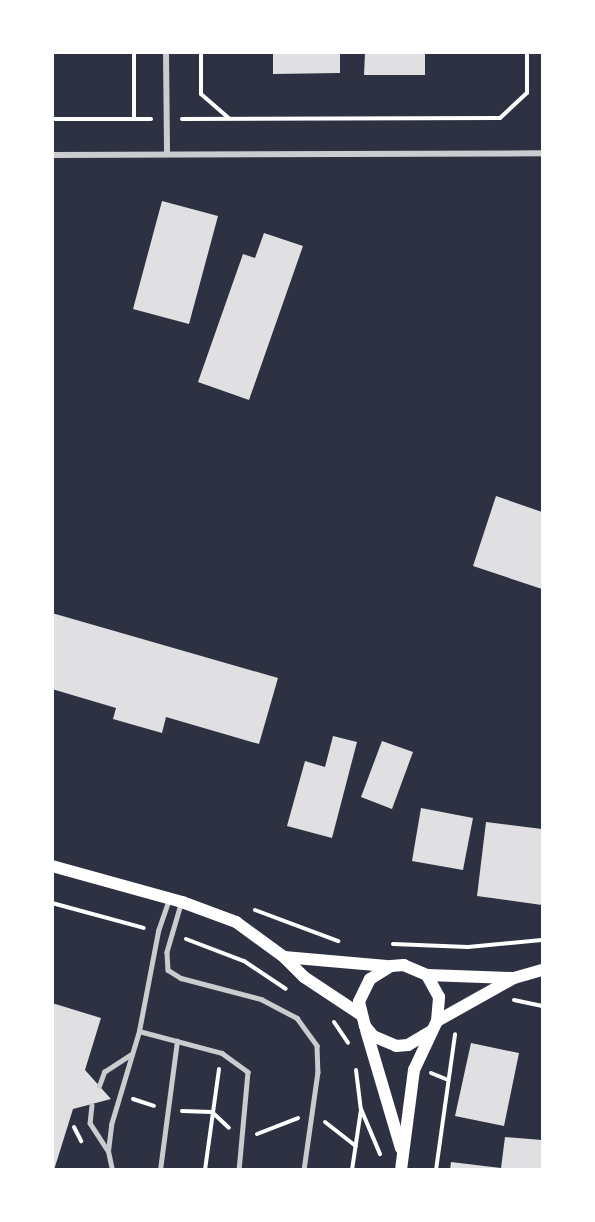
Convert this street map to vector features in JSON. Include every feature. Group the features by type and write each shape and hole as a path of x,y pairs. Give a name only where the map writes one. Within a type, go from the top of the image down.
{"main road":[{"path":"52,866 169,898 236,922 284,957 304,977 363,1020 378,1039 396,1046 408,1045 430,1032"},
{"path":"284,957 391,966 404,965 427,975 514,978"},
{"path":"391,966 379,970 363,990 363,1020 403,1155"},
{"path":"437,1021 514,978 543,970"},
{"path":"401,1170 414,1070 437,1021 439,997 427,975"}],"street":[{"path":"166,52 167,154"},
{"path":"52,155 543,153"}],"lane":[{"path":"108,1151 139,1031 158,931 169,898"},
{"path":"182,902 167,952 168,970 181,978 261,999 297,1018 317,1046 312,1112 304,1170"},
{"path":"139,1031 227,1056 248,1072 239,1170"},
{"path":"160,1170 177,1041"},
{"path":"99,1086 104,1072 132,1054"},
{"path":"92,1106 90,1123 108,1151 112,1170"}],"path":[{"path":"134,52 134,119"},
{"path":"201,52 201,94 230,119"},
{"path":"189,119 500,118 527,93 527,52"},
{"path":"52,119 146,119"},
{"path":"52,903 149,929"},
{"path":"255,910 349,944"},
{"path":"382,946 418,943 468,947 543,940"},
{"path":"506,1000 543,1006"},
{"path":"436,1170 448,1080 459,1028"},
{"path":"205,1170 219,1065"},
{"path":"352,1170 361,1109 356,1065"},
{"path":"433,1074 448,1080"},
{"path":"361,1109 386,1162"},
{"path":"212,1112 242,1140 312,1112 356,1146"}],"building":[{"path":"273,52 340,52 340,73 273,74"},
{"path":"365,52 425,52 425,75 364,75"},
{"path":"162,201 218,216 189,324 133,309"},
{"path":"264,233 303,246 249,400 198,382 243,254 255,258"},
{"path":"496,496 542,512 542,589 473,566"},
{"path":"52,613 278,678 259,744 166,717 162,733 113,719 116,708 52,689"},
{"path":"333,736 357,742 332,838 287,826 305,761 325,767"},
{"path":"382,741 413,752 392,809 361,797"},
{"path":"421,808 473,818 463,870 412,861"},
{"path":"486,822 542,829 542,905 477,896"},
{"path":"52,1003 101,1018 85,1070 111,1099 73,1109 54,1170"},
{"path":"471,1043 519,1053 504,1126 455,1116"},
{"path":"505,1137 542,1140 542,1170 450,1170 451,1162 501,1168"}]}
